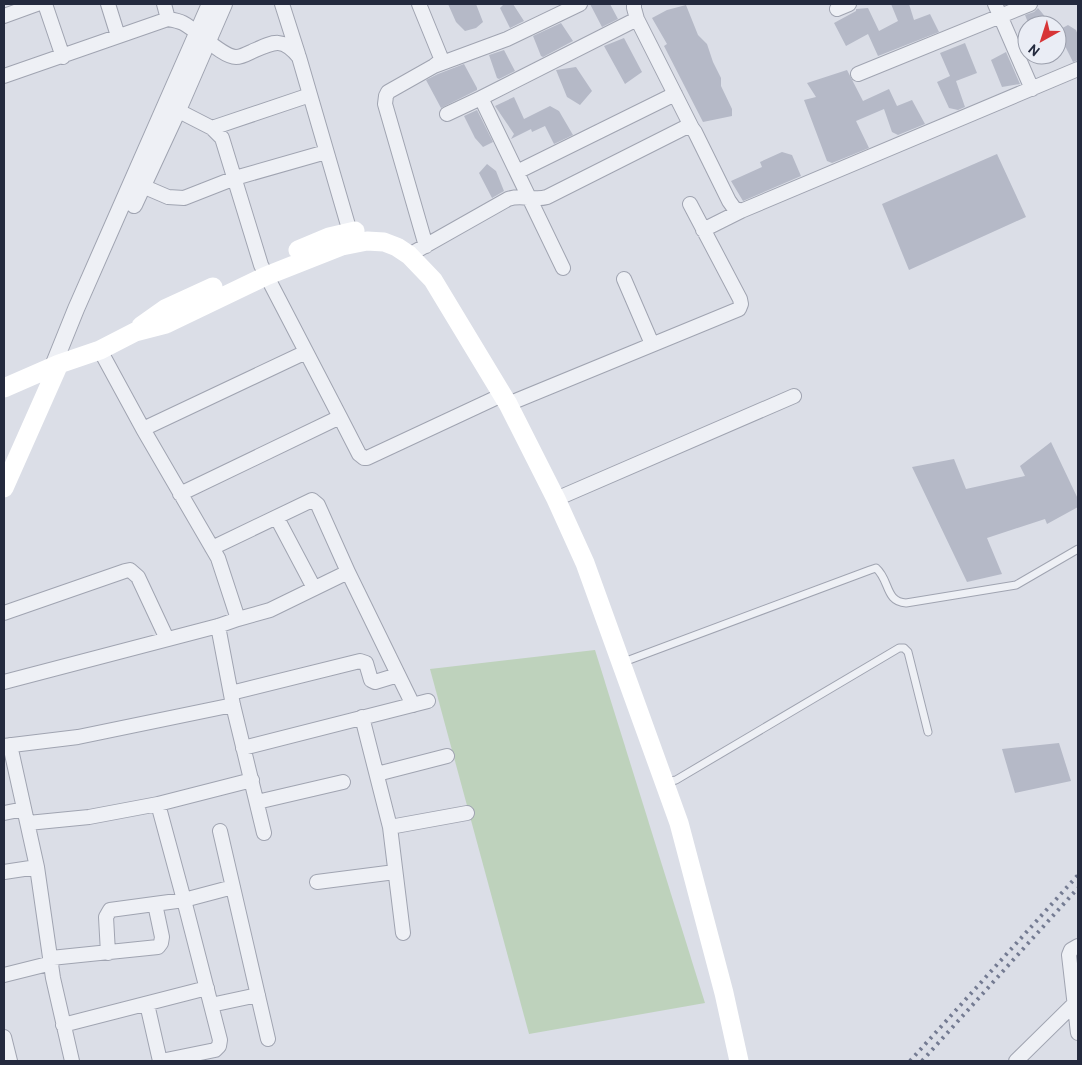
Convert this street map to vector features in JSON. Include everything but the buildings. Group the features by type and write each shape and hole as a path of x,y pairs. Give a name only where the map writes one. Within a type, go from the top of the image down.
{"main road":[{"path":"263,271 329,237 370,229 387,232 403,239 418,250 438,270 462,307 509,400 595,560 626,662 700,854 735,1017 739,1061"},
{"path":"4,388 59,364 100,350 135,332 147,321 166,309 263,271 342,246 367,241 384,242 397,247 418,250"},
{"path":"4,488 59,364"},
{"path":"735,1017 751,1061"}],"street":[{"path":"4,16 37,4"},
{"path":"45,4 63,57"},
{"path":"108,4 118,36"},
{"path":"164,4 168,19"},
{"path":"59,364 76,309 172,107 202,37 210,4"},
{"path":"202,37 224,4"},
{"path":"282,4 350,232"},
{"path":"580,4 507,39 434,66 388,92 385,104 418,250 508,199 520,196 541,199 547,197 684,128 692,128"},
{"path":"634,4 638,19 692,128 700,139 729,201 734,208 741,211"},
{"path":"858,74 998,10 1030,4"},
{"path":"423,5 441,58 434,66"},
{"path":"998,10 1032,90"},
{"path":"4,76 168,19 183,23 231,56 237,57 266,45 281,43 287,44 298,57"},
{"path":"447,114 638,19"},
{"path":"704,230 741,211 1078,69"},
{"path":"517,172 675,94"},
{"path":"212,128 310,95"},
{"path":"481,98 563,268"},
{"path":"172,107 212,128 222,138 263,271 359,454 364,458 739,309 741,304 690,204"},
{"path":"137,184 168,197 184,198 235,178 326,152"},
{"path":"624,279 652,344"},
{"path":"100,350 212,548 221,567 238,619"},
{"path":"143,429 306,352"},
{"path":"561,496 794,396"},
{"path":"180,494 340,417"},
{"path":"212,548 308,501 315,502 413,705"},
{"path":"276,518 314,588"},
{"path":"4,613 130,570 138,577 167,639"},
{"path":"4,682 218,626 270,610 348,572"},
{"path":"218,626 232,699 264,833"},
{"path":"72,1061 51,961 28,823 7,746 78,737 232,699 360,661 366,664 371,680 375,682 398,675"},
{"path":"243,748 428,701"},
{"path":"362,717 390,827 403,933"},
{"path":"377,774 447,756"},
{"path":"28,823 89,817 158,804 252,780"},
{"path":"257,802 343,782"},
{"path":"147,1004 161,1061 208,1052 215,1050 219,1046 220,1040 207,988 158,804"},
{"path":"4,813 24,809"},
{"path":"390,827 467,813"},
{"path":"220,831 268,1039"},
{"path":"4,872 37,868"},
{"path":"316,882 395,872"},
{"path":"108,953 106,917 108,913 115,909 184,900 233,887"},
{"path":"4,975 51,961 158,947 162,938 155,904"},
{"path":"1078,946 1069,955 1078,1033"},
{"path":"63,1025 207,988"},
{"path":"211,1005 258,995"},
{"path":"1016,1061 1074,1004"},
{"path":"4,1037 10,1061"}],"lane":[{"path":"626,662 876,568 881,572 894,600 906,603 1016,585 1078,550"},
{"path":"671,781 899,648 904,648 908,652 928,732"}],"green space":[{"path":"595,650 705,1003 529,1034 430,669"}],"railway":[{"path":"910,1061 1078,875"},
{"path":"922,1061 1078,888"}]}
